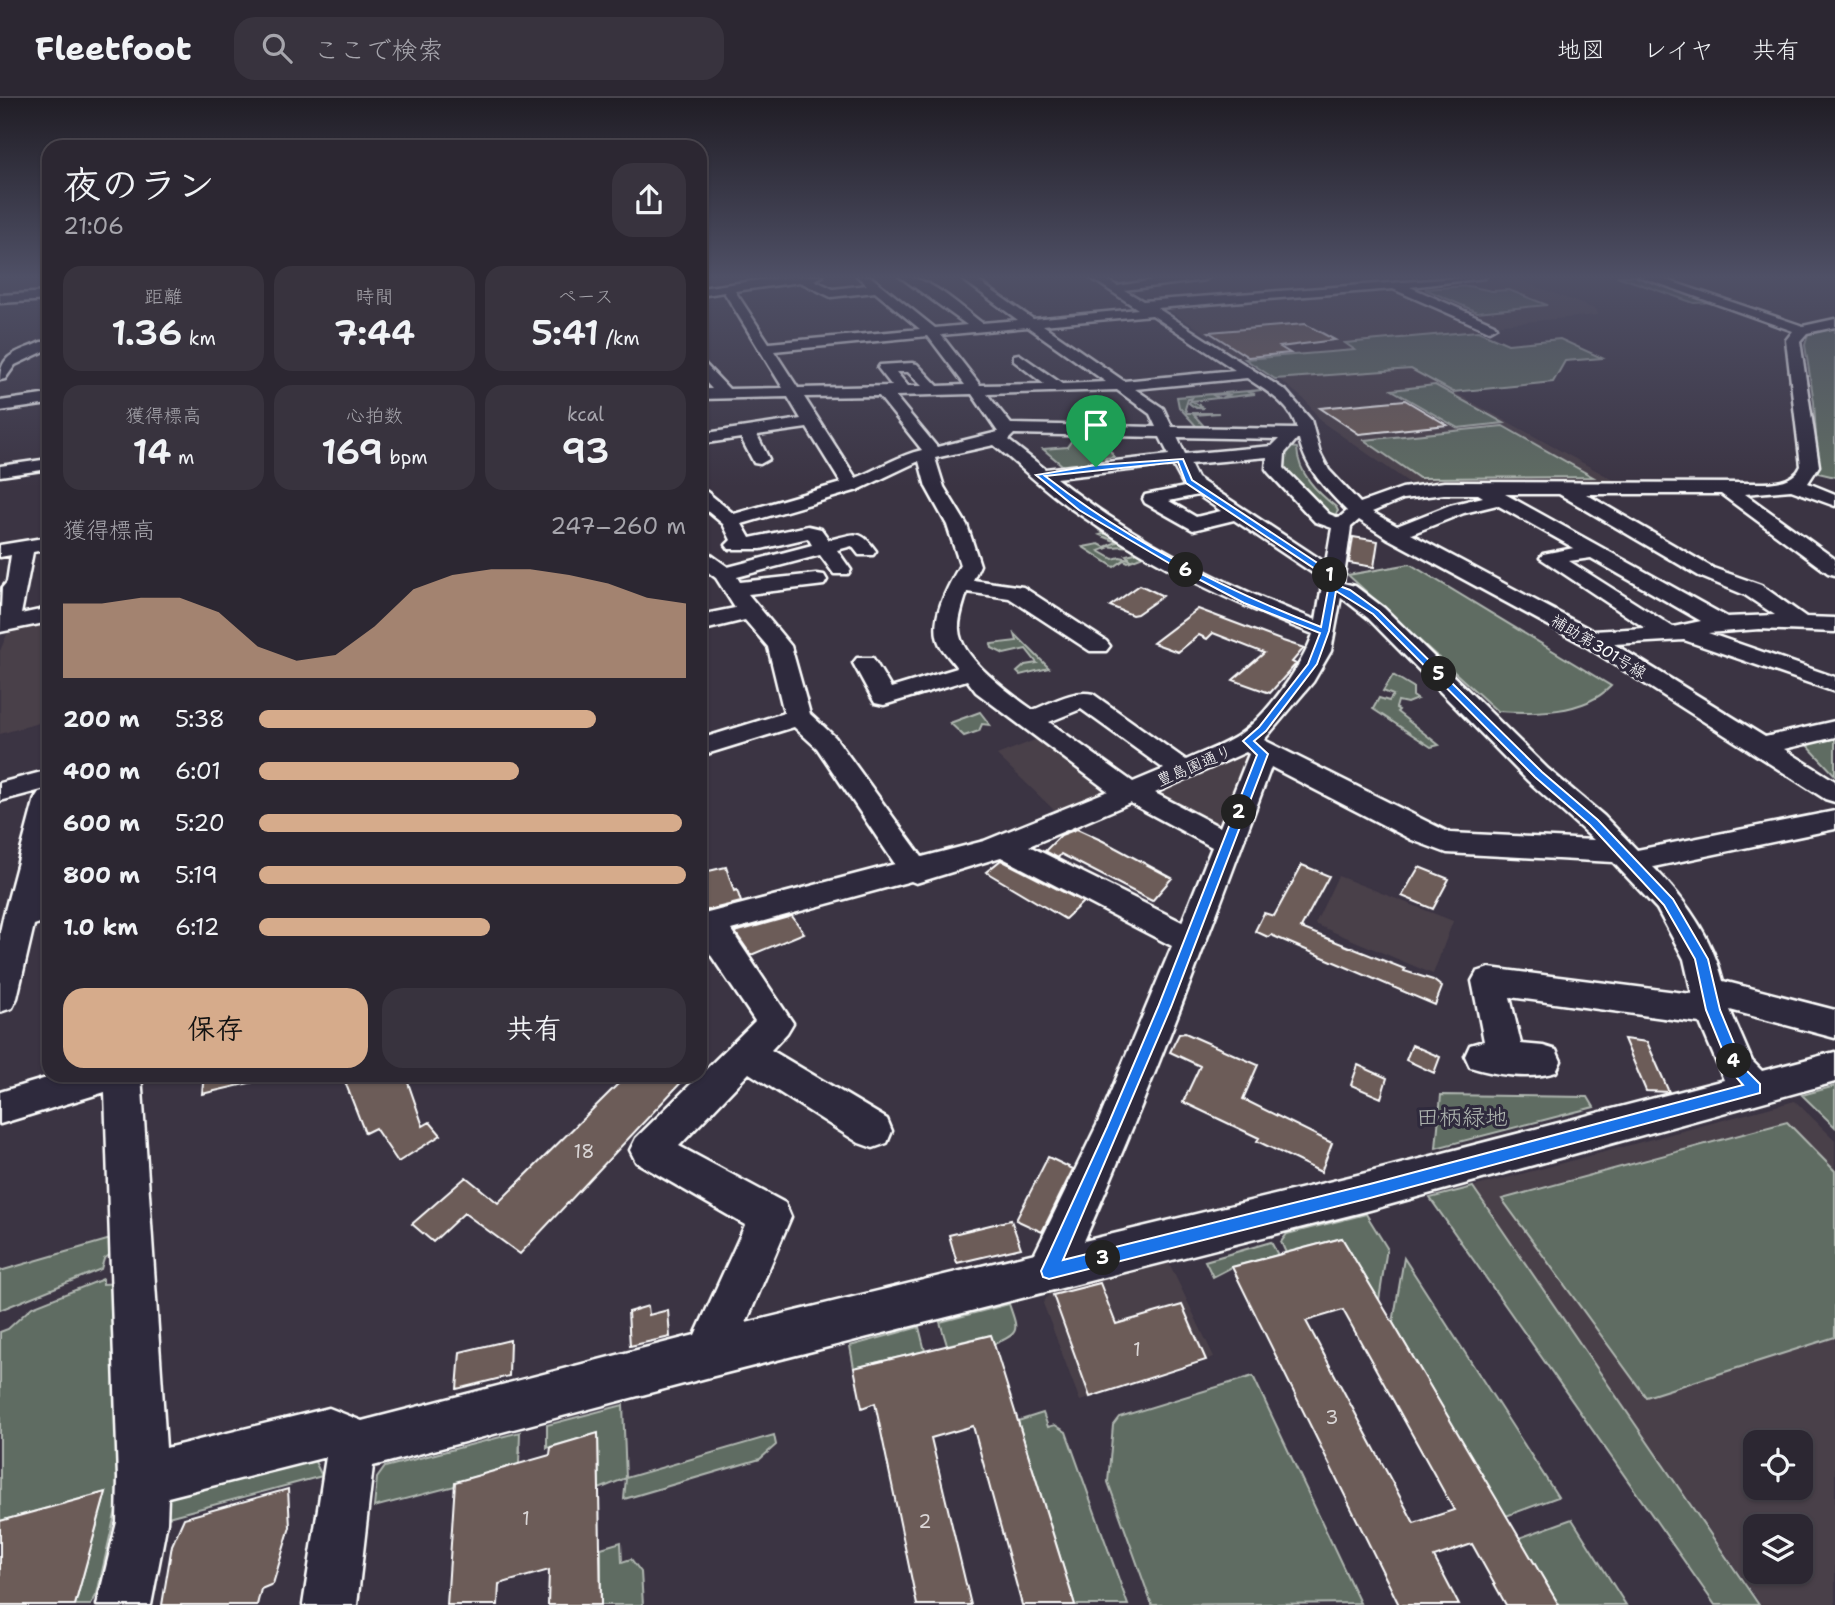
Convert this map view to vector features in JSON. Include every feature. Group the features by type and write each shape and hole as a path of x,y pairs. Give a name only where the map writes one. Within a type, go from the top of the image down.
{"street":[{"path":"8,347 21,346"},
{"path":"768,376 765,348 782,346"},
{"path":"944,346 978,389 1002,434 1039,475 1082,508 1182,567 1247,601 1325,631"},
{"path":"1064,346 1157,411 1168,429 1189,481 1376,612 1538,775 1594,822 1627,856 1668,902 1701,959 1710,1000 1738,1071 1755,1088"},
{"path":"1209,346 1252,373 1289,401 1303,420 1301,433 1311,453 1350,518"},
{"path":"1794,346 1810,466 1799,479"},
{"path":"0,376 10,362 42,347"},
{"path":"1019,358 1058,388"},
{"path":"903,390 885,369 910,366 934,390"},
{"path":"1037,372 1092,366"},
{"path":"707,375 719,388 793,392 1122,386 1252,373"},
{"path":"707,392 768,376 793,392 852,486"},
{"path":"882,390 929,454 935,487 957,525 970,565 959,584 947,629 951,644 971,671 990,692 1130,792 1227,843"},
{"path":"0,406 42,401"},
{"path":"707,438 811,422"},
{"path":"731,521 852,486 893,470 910,458 1002,434 1168,429 1301,433"},
{"path":"747,432 760,459"},
{"path":"1039,475 1277,451 1301,433"},
{"path":"1277,451 1275,469 1322,518 1350,518 1367,504 1402,494 1444,488 1596,488 1608,495 1651,499 1732,493 1799,479 1835,481"},
{"path":"0,471 42,465"},
{"path":"1799,479 1827,497"},
{"path":"1480,488 1723,624"},
{"path":"1562,488 1706,572 1753,590 1800,623"},
{"path":"1201,489 1152,499 1194,524 1237,513"},
{"path":"1732,493 1827,497"},
{"path":"1732,493 1797,538 1835,569"},
{"path":"1394,534 1467,505 1500,499"},
{"path":"707,502 731,521 741,540 736,545"},
{"name":"補助第301号線","path":"1350,518 1394,534 1588,638 1835,793"},
{"name":"豊島園通り","path":"707,925 916,872 1003,845 1130,792 1255,746 1262,729 1304,677 1319,651 1350,518"},
{"path":"707,554 736,545 761,543 808,532 835,539 857,539 866,551"},
{"path":"1797,538 1822,538"},
{"path":"835,539 841,570"},
{"path":"729,581 835,539"},
{"path":"0,551 42,544"},
{"path":"24,548 19,560 18,584 13,588 4,624 42,616"},
{"path":"1592,552 1550,558 1678,634 1835,685"},
{"path":"707,562 729,581 781,650 798,716 826,743 916,872"},
{"path":"729,581 816,580"},
{"path":"959,584 1015,592 1098,646"},
{"path":"707,620 751,612"},
{"path":"1588,638 1678,634 1723,624 1835,625"},
{"path":"865,663 884,698 971,671"},
{"path":"1031,720 1084,699 1184,771"},
{"path":"707,746 798,716"},
{"path":"1761,746 1835,729"},
{"path":"1049,1271 1115,1127 1190,942 1227,843 1255,746 1386,816 1447,843 1627,856 1835,820"},
{"path":"0,792 42,781"},
{"path":"2,980 42,826"},
{"path":"1003,845 1190,942"},
{"path":"19,918 42,910"},
{"path":"707,929 775,1023 650,1150 770,1217 710,1354"},
{"path":"1543,1060 1495,1057 1489,981 1710,1000 1835,1024"},
{"path":"745,1052 873,1131"},
{"path":"351,1448 710,1354 1396,1184 1835,1067"},
{"path":"0,1108 88,1082"},
{"path":"123,1082 143,1478 142,1522 124,1605"},
{"path":"143,1478 329,1432 352,1443 330,1605"}],"shaded area":[{"path":"1217,346 1351,346 1356,350 1236,359"},
{"path":"1412,369 1619,483 1414,486 1322,422 1305,400 1279,379"},
{"path":"42,620 42,722 0,734 0,651 10,627"},
{"path":"1045,736 1115,789 1061,811 1054,810 997,755"},
{"path":"1243,752 1256,760 1225,834 1148,794"},
{"path":"1338,876 1453,921 1433,974 1315,924"},
{"path":"1795,1101 1835,1140 1835,1605 1761,1605 1747,1584 1813,1584 1813,1514 1743,1514 1743,1579 1473,1187"},
{"path":"1169,1263 1214,1357 1080,1401 1043,1303 1049,1294"}],"green space":[{"path":"1350,346 1576,346 1602,358 1565,361 1553,382 1453,392 1411,369 1275,379 1245,359 1355,350"},
{"path":"1805,346 1835,346 1835,477 1818,473 1814,402"},
{"path":"1435,385 1504,423 1458,428 1392,390"},
{"path":"1261,390 1247,392 1255,394 1221,398 1231,394 1213,395 1219,398 1192,401 1201,406 1198,408 1189,403 1192,398 1188,399 1185,409 1187,413 1219,413 1194,415 1204,426 1197,427 1179,407 1177,397"},
{"path":"1503,426 1593,477 1419,478 1364,440"},
{"path":"1098,431 1114,457 1105,458 1107,462 1068,470 1043,449 1067,447 1072,440 1070,433"},
{"path":"1291,447 1297,448 1301,466 1310,482 1336,507 1338,511 1335,515 1324,512 1284,469 1284,452"},
{"path":"1106,526 1129,540 1120,542 1132,541 1151,553 1128,562 1124,560 1114,567 1083,547 1099,544 1107,548 1099,551 1113,559 1130,559 1126,555 1135,553 1129,547 1107,546 1117,542 1100,535 1104,534 1097,528"},
{"path":"1410,564 1611,686 1587,702 1572,707 1542,712 1497,711 1348,575"},
{"path":"1015,634 1049,668 1020,675 1017,672 1025,665 1037,663 1026,649 1004,654 992,648 991,644 1017,641"},
{"path":"1393,675 1413,687 1413,696 1417,699 1407,703 1398,701 1397,712 1439,745 1431,747 1373,709 1379,698 1389,701 1393,695 1383,691"},
{"path":"980,712 990,725 982,724 979,731 964,736 950,723"},
{"path":"1835,735 1835,775 1804,742"},
{"path":"1835,1086 1835,1127 1802,1095"},
{"name":"田柄緑地","path":"1441,1095 1588,1097 1594,1107 1436,1148"},
{"path":"1787,1122 1835,1171 1835,1337 1646,1397 1502,1199"},
{"path":"1473,1187 1759,1605 1715,1605 1430,1198"},
{"path":"1366,1214 1387,1248 1379,1300 1342,1238 1286,1253 1281,1242 1287,1234"},
{"path":"114,1238 116,1250 104,1259 101,1269 0,1310 0,1271"},
{"path":"1271,1242 1278,1255 1232,1267 1213,1277 1205,1261"},
{"path":"1404,1258 1558,1497 1506,1516 1393,1323"},
{"path":"103,1279 103,1284 120,1283 125,1470 97,1594 91,1605 75,1605 106,1492 0,1521 0,1332 8,1329 32,1307"},
{"path":"1009,1304 1015,1330 1009,1337 994,1344 991,1335 947,1345 940,1322"},
{"path":"919,1327 925,1351 854,1368 850,1346"},
{"path":"1253,1376 1360,1603 1152,1605 1108,1482 1113,1425 1119,1417"},
{"path":"623,1405 626,1478 599,1489 598,1433 547,1448 547,1425"},
{"path":"1043,1413 1048,1427 1055,1425 1066,1432 1128,1605 1075,1605 1018,1421"},
{"path":"520,1432 519,1464 456,1482 455,1486 374,1507 377,1478 385,1467"},
{"path":"774,1435 776,1445 760,1459 624,1499 626,1478"},
{"path":"307,1445 322,1476 149,1522 160,1482"},
{"path":"1572,1519 1626,1605 1559,1605 1519,1538"},
{"path":"621,1542 622,1562 631,1559 641,1572 643,1605 601,1605 601,1548"}],"building":[{"path":"1231,346 1285,346 1280,347 1290,353 1248,357"},
{"path":"1405,400 1447,425 1359,434 1320,408"},
{"path":"1353,537 1378,541 1374,567 1349,563"},
{"path":"1140,585 1163,596 1132,615 1110,606"},
{"path":"1198,609 1304,648 1292,662 1296,664 1270,693 1233,680 1264,653 1213,633 1207,639 1199,635 1178,652 1153,643"},
{"path":"1077,829 1172,878 1152,901 1061,854 1058,858 1045,851 1061,835"},
{"path":"1001,860 1083,902 1065,919 986,872"},
{"path":"1302,865 1329,876 1301,928 1405,969 1404,971 1433,980 1442,987 1435,1005 1271,935 1268,937 1255,931 1264,913 1274,916"},
{"path":"726,867 734,891 737,890 741,902 707,910 707,871"},
{"path":"1419,867 1449,879 1433,909 1402,896"},
{"path":"792,916 804,933 751,955 735,932"},
{"path":"1185,1033 1258,1065 1243,1099 1332,1143 1321,1172 1257,1141 1259,1138 1183,1102 1200,1066 1170,1052 1179,1034"},
{"path":"1624,1039 1647,1042 1669,1092 1646,1091"},
{"path":"1412,1045 1440,1057 1434,1073 1406,1060"},
{"path":"1358,1065 1387,1078 1381,1098 1351,1085"},
{"path":"203,1082 254,1082 202,1094"},
{"path":"345,1082 408,1082 423,1126 430,1122 441,1135 398,1162 375,1128 365,1133"},
{"path":"620,1082 681,1082 520,1254 464,1213 433,1242 412,1224 466,1177 498,1203"},
{"path":"1048,1157 1073,1169 1042,1232 1016,1220"},
{"path":"1011,1220 1021,1248 957,1263 949,1235"},
{"path":"1342,1238 1559,1605 1506,1605 1472,1544 1434,1557 1459,1605 1399,1605 1232,1267","holes":["1343,1310 1454,1510 1414,1523 1306,1321"]},
{"path":"1100,1283 1116,1324 1182,1305 1206,1360 1090,1397 1053,1295"},
{"path":"648,1306 649,1315 668,1310 670,1337 630,1346 628,1312"},
{"path":"991,1335 1075,1605 1022,1605 973,1426 931,1438 971,1605 917,1605 875,1403 862,1408 854,1368"},
{"path":"510,1340 509,1376 457,1389 460,1352"},
{"path":"598,1433 601,1605 548,1605 549,1570 499,1584 498,1605 447,1605 455,1482 550,1455 551,1447"},
{"path":"288,1489 290,1527 273,1584 261,1589 257,1605 162,1605 172,1545 184,1518"},
{"path":"106,1492 75,1605 0,1605 0,1521"}],"route":[{"path":"1096,467 1039,475 1082,508 1182,567 1247,601 1325,631 1333,587 1347,592 1376,612 1538,775 1594,822 1668,902 1701,959 1713,1010 1738,1071 1755,1088 1370,1191 1049,1271 1115,1127 1165,1007 1263,754 1248,741 1262,729 1304,677 1319,651 1325,631 1334,578 1189,481 1180,460 1096,467"}]}
